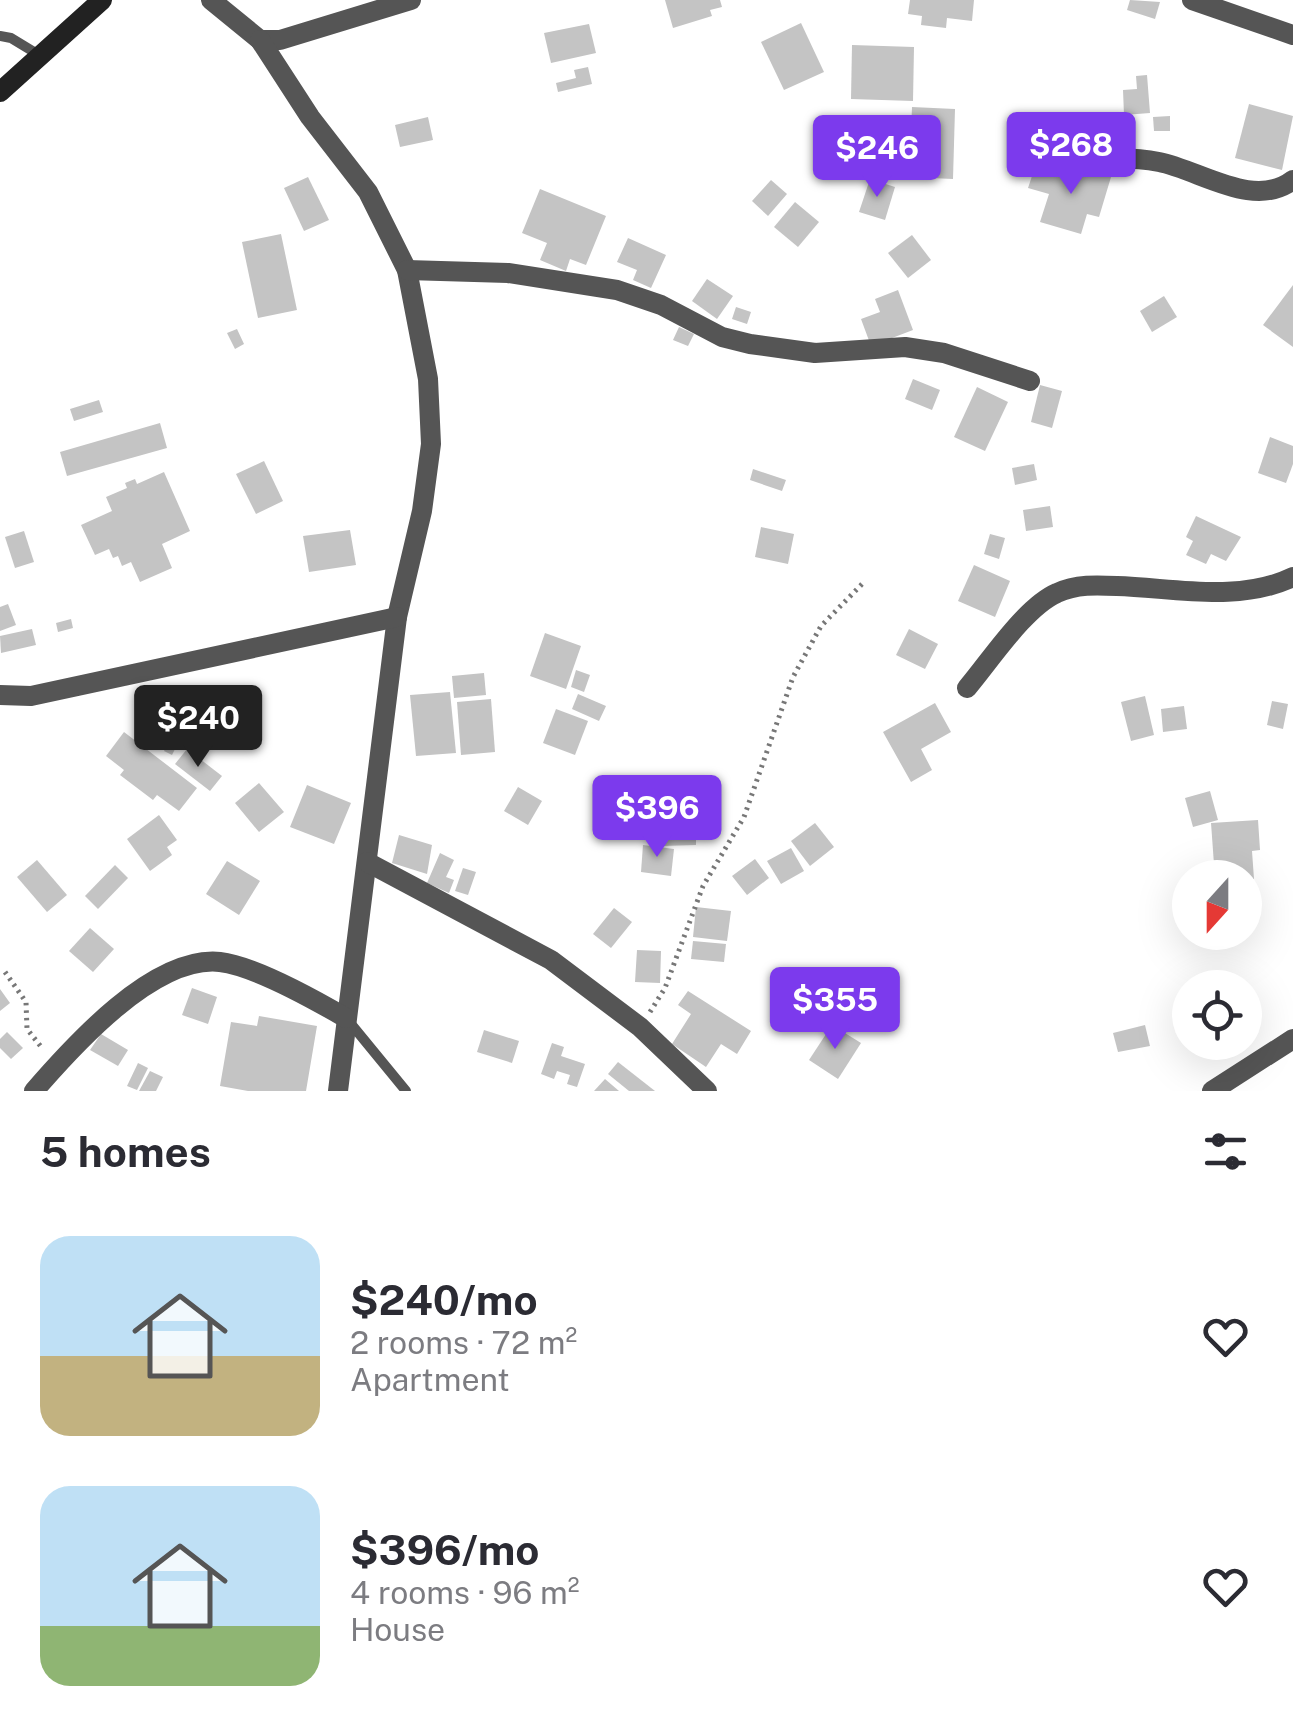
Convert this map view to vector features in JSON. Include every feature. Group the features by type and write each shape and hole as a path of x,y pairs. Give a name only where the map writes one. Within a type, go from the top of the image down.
{"main road":[{"path":"0,92 102,0"}],"street":[{"path":"211,0 260,40 310,117 368,192 407,270 428,379 431,444 422,511 397,617 338,1091"},
{"path":"260,40 298,36 411,0"},
{"path":"1192,0 1293,35"},
{"path":"1048,161 1118,158 1158,162 1246,190 1268,192 1293,180"},
{"path":"407,270 508,273 617,290 661,306 722,337 750,344 815,353 905,347 944,353 1030,382"},
{"path":"967,688 1024,620 1054,594 1078,586 1237,592 1293,577"},
{"path":"0,694 31,696 397,617"},
{"path":"367,862 551,960 640,1026 707,1091"},
{"path":"34,1091 121,1004 164,976 199,963 222,962 299,990 346,1018"},
{"path":"1212,1091 1293,1039"}],"lane":[{"path":"0,36 11,38 39,55"},
{"path":"346,1018 406,1091"}],"path":[{"path":"640,1026 666,988 702,886 744,817 793,678 822,626 865,581"},
{"path":"5,972 26,1002 27,1029 56,1066"}],"building":[{"path":"665,0 720,0 722,7 710,10 712,16 673,28"},
{"path":"910,0 974,0 972,21 947,18 946,28 921,25 922,16 908,14"},
{"path":"1130,0 1160,2 1155,19 1127,10"},
{"path":"801,23 824,72 784,90 761,42"},
{"path":"589,24 596,53 551,63 544,33"},
{"path":"852,45 914,47 913,101 851,99"},
{"path":"588,67 592,84 558,92 556,83 576,78 574,70"},
{"path":"1147,75 1150,113 1124,115 1123,90 1137,89 1136,76"},
{"path":"1249,104 1293,116 1282,170 1235,158"},
{"path":"912,107 955,109 953,179 909,177"},
{"path":"1170,116 1170,131 1154,131 1153,117"},
{"path":"428,117 433,140 400,147 395,125"},
{"path":"1076,166 1111,177 1099,217 1087,214 1081,234 1040,222 1049,194 1028,188 1035,167 1072,179"},
{"path":"308,177 329,220 304,231 284,188"},
{"path":"870,179 895,187 885,220 859,212"},
{"path":"771,180 787,194 768,216 752,201"},
{"path":"540,189 606,216 586,265 570,259 566,271 540,260 547,243 522,233"},
{"path":"795,202 819,222 798,247 774,227"},
{"path":"281,234 297,310 258,318 242,242"},
{"path":"912,235 931,260 908,278 888,253"},
{"path":"628,238 666,255 651,288 633,280 637,270 617,262"},
{"path":"707,279 733,296 717,319 692,301"},
{"path":"1293,285 1293,347 1263,325"},
{"path":"898,290 913,330 871,346 861,319 880,312 875,299"},
{"path":"1164,296 1177,317 1152,332 1140,311"},
{"path":"736,307 751,312 747,324 732,319"},
{"path":"679,327 694,334 688,346 673,340"},
{"path":"237,329 244,344 235,349 227,333"},
{"path":"913,379 940,390 932,410 905,399"},
{"path":"1040,385 1062,391 1052,428 1031,422"},
{"path":"977,387 1008,402 985,451 954,437"},
{"path":"99,400 103,412 74,421 70,409"},
{"path":"160,423 167,448 67,476 60,452"},
{"path":"1270,437 1293,446 1293,464 1286,483 1258,473"},
{"path":"264,461 283,501 256,514 236,474"},
{"path":"1034,464 1037,480 1015,485 1012,468"},
{"path":"753,469 786,480 782,491 750,480"},
{"path":"164,472 190,531 162,544 172,568 140,582 131,562 122,566 109,549 95,555 81,525 112,511 106,497 127,488 125,483 135,479 137,484"},
{"path":"1050,506 1053,527 1026,531 1023,510"},
{"path":"1196,516 1241,537 1226,561 1211,554 1206,564 1186,555 1193,541 1186,537"},
{"path":"761,527 794,534 788,564 755,557"},
{"path":"350,530 356,565 309,572 303,536"},
{"path":"24,531 34,562 15,568 5,537"},
{"path":"990,534 1005,538 999,559 984,554"},
{"path":"974,565 1010,581 995,617 958,601"},
{"path":"8,604 16,625 0,631 0,607"},
{"path":"71,619 73,628 58,632 56,623"},
{"path":"32,629 36,645 1,653 0,636"},
{"path":"909,629 938,644 925,669 896,655"},
{"path":"545,633 581,646 566,689 530,676"},
{"path":"576,670 590,675 584,692 571,687"},
{"path":"484,673 486,695 454,698 452,676"},
{"path":"450,692 456,753 416,756 410,695"},
{"path":"578,694 606,706 599,721 572,709"},
{"path":"1145,696 1154,735 1131,741 1121,702"},
{"path":"491,699 495,752 461,755 457,702"},
{"path":"1272,701 1288,704 1283,729 1267,725"},
{"path":"935,703 951,732 921,749 932,770 911,782 883,732"},
{"path":"1184,706 1187,729 1163,732 1161,709"},
{"path":"556,709 588,721 575,755 543,743"},
{"path":"157,729 171,738 164,748 150,739"},
{"path":"124,732 197,788 179,811 157,795 153,800 120,775 124,770 106,756"},
{"path":"169,741 177,745 172,755 164,751"},
{"path":"187,749 222,776 210,791 175,764"},
{"path":"259,783 284,812 259,832 235,803"},
{"path":"307,785 351,803 334,844 290,827"},
{"path":"518,787 542,801 528,825 504,811"},
{"path":"1210,791 1218,820 1193,827 1185,798"},
{"path":"683,803 698,806 694,821 679,817"},
{"path":"608,806 638,807 637,837 607,836"},
{"path":"159,815 177,840 167,847 172,855 150,871 127,839"},
{"path":"1258,820 1260,850 1252,851 1253,860 1214,860 1211,823"},
{"path":"815,823 834,847 810,866 791,841"},
{"path":"696,827 696,845 662,846 661,828"},
{"path":"399,835 432,845 427,874 392,863"},
{"path":"643,845 674,849 671,876 641,872"},
{"path":"791,848 804,871 781,884 767,861"},
{"path":"440,853 454,860 446,877 454,880 449,893 427,883"},
{"path":"755,859 769,878 747,895 732,876"},
{"path":"37,860 67,895 47,912 17,877"},
{"path":"227,861 260,881 239,915 206,894"},
{"path":"115,865 128,878 98,909 85,896"},
{"path":"463,868 476,872 468,895 455,891"},
{"path":"696,907 731,911 727,941 693,937"},
{"path":"614,908 632,922 611,948 593,934"},
{"path":"90,928 114,949 93,972 69,951"},
{"path":"693,941 726,944 724,962 691,959"},
{"path":"637,950 661,951 660,983 635,982"},
{"path":"192,988 217,997 208,1024 182,1015"},
{"path":"0,989 10,1003 0,1011"},
{"path":"688,991 751,1031 737,1054 721,1044 706,1067 672,1044 691,1014 678,1005"},
{"path":"259,1016 317,1026 306,1091 248,1091 220,1086 231,1022 257,1026"},
{"path":"832,1025 861,1043 838,1079 809,1060"},
{"path":"1145,1025 1150,1046 1118,1052 1113,1033"},
{"path":"484,1030 519,1041 512,1063 477,1052"},
{"path":"7,1032 23,1048 11,1059 0,1048 0,1039"},
{"path":"101,1034 128,1050 118,1066 90,1050"},
{"path":"552,1043 564,1047 561,1056 585,1064 577,1087 567,1084 570,1075 557,1071 554,1079 541,1074"},
{"path":"618,1062 655,1091 629,1091 608,1074"},
{"path":"138,1063 148,1068 137,1090 127,1086"},
{"path":"150,1071 163,1077 156,1091 139,1091"},
{"path":"605,1079 619,1091 594,1091"}]}
